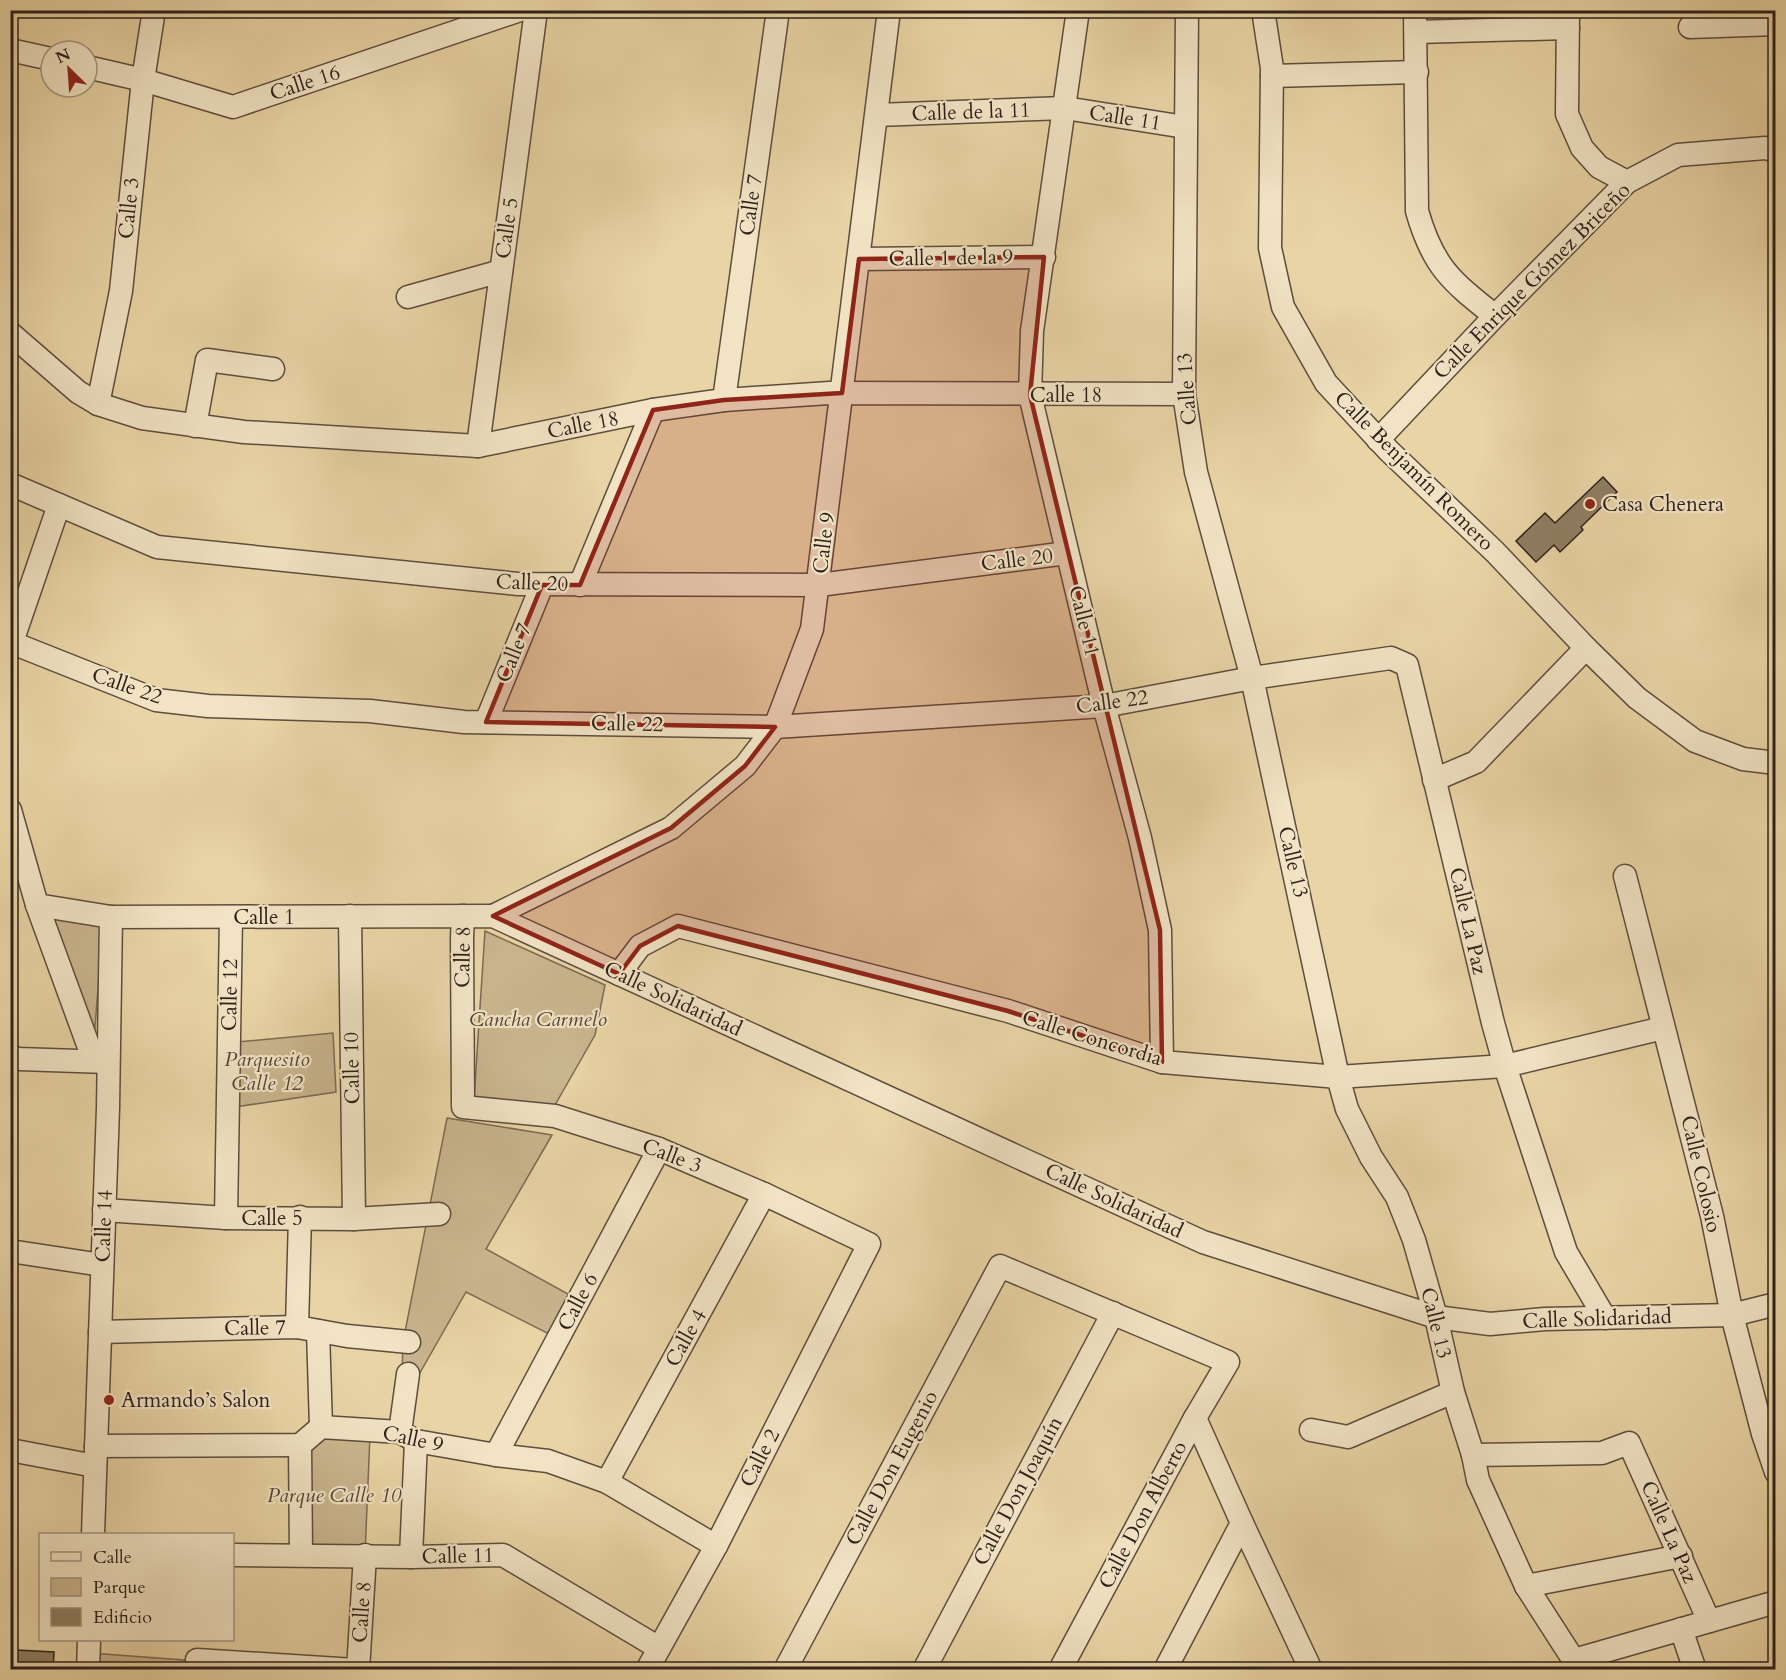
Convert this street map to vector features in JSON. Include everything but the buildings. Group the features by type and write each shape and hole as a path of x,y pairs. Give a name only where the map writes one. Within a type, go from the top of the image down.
{"street":[{"name":"Calle 3","path":"99,404 121,291 143,80 154,10"},
{"name":"Calle 16","path":"99,70 233,106 520,10"},
{"name":"Calle 5","path":"478,446 536,10"},
{"name":"Calle 7","path":"724,400 778,10"},
{"name":"Calle 9","path":"493,916 671,828 745,766 775,727 812,629 819,585 889,10"},
{"name":"Calle 11","path":"1078,10 1032,331 1030,395 1104,706 1140,838 1160,930 1162,1062"},
{"name":"Calle 13","path":"1187,10 1184,394 1196,472 1252,678 1338,1077 1347,1109 1371,1157 1397,1197 1414,1240 1478,1480 1526,1586 1577,1665"},
{"name":"Calle Benjamín Romero","path":"1263,10 1272,76 1270,248 1283,307 1326,383 1378,440 1495,552 1637,698 1695,741 1743,759 1776,764"},
{"path":"1495,316 1455,284 1437,262 1424,235 1417,211 1415,21 1568,19 1567,114 1582,148 1599,167 1627,182"},
{"path":"1690,27 1776,24"},
{"path":"10,50 39,56"},
{"path":"1272,76 1417,72"},
{"name":"Calle de la 11","path":"878,115 1065,108"},
{"name":"Calle 11","path":"1065,108 1185,127"},
{"name":"Calle Enrique Gómez Briceño","path":"1378,440 1495,316 1627,182 1678,155 1765,148 1776,151"},
{"name":"Calle 1 de la 9","path":"859,259 1044,257"},
{"path":"408,297 501,271"},
{"name":"Calle 18","path":"10,333 78,392 99,404 142,418 244,432 478,446 653,410 724,400 842,393 1184,394"},
{"path":"195,426 207,360 273,369"},
{"path":"580,585 653,410"},
{"name":"Calle 20","path":"10,484 157,548 518,584 819,585 1067,553"},
{"path":"11,642 59,505"},
{"name":"Calle 7","path":"486,722 542,585"},
{"name":"Calle 22","path":"11,642 156,700 208,706 370,711 464,722 775,727 1104,706 1252,678"},
{"path":"1434,780 1476,762 1586,648"},
{"name":"Calle La Paz","path":"1252,678 1391,658 1407,665 1492,1023 1505,1066 1566,1252 1605,1318"},
{"name":"Calle 14","path":"10,810 37,905 101,1062"},
{"name":"Calle Colosio","path":"1625,876 1684,1102 1732,1315 1763,1434 1776,1472"},
{"name":"Calle 1","path":"37,905 111,917 493,916"},
{"name":"Calle 10","path":"350,916 354,1219"},
{"name":"Calle 8","path":"463,916 463,1107"},
{"name":"Calle Solidaridad","path":"493,916 1203,1242 1436,1317 1490,1324 1545,1319 1732,1315 1776,1304"},
{"name":"Calle 14","path":"93,1533 104,1210 101,1062 111,917"},
{"name":"Calle 12","path":"226,1218 231,917"},
{"name":"Calle Concordia","path":"618,974 640,946 678,926 1008,1011 1162,1062 1338,1077 1505,1066 1663,1028"},
{"path":"10,1057 101,1062"},
{"name":"Calle 3","path":"463,1107 555,1116 658,1149 764,1194 868,1244"},
{"name":"Calle 6","path":"496,1455 658,1149"},
{"name":"Calle 4","path":"607,1482 764,1194"},
{"name":"Calle 5","path":"104,1210 226,1218 354,1219 439,1214"},
{"path":"10,1450 95,1456 300,1445 321,1427 307,1329 300,1217"},
{"name":"Calle 2","path":"647,1670 716,1546 868,1244"},
{"path":"10,1251 102,1265"},
{"name":"Calle Don Eugenio","path":"784,1670 1000,1266 1113,1313"},
{"name":"Calle Don Alberto","path":"1060,1670 1195,1418 1228,1362 1113,1313"},
{"name":"Calle Don Joaquín","path":"924,1670 1113,1313"},
{"name":"Calle 7","path":"100,1332 307,1329 347,1336 410,1341"},
{"path":"408,1374 411,1557"},
{"path":"1311,1430 1348,1437 1453,1392"},
{"path":"1195,1418 1304,1665"},
{"name":"Calle 9","path":"321,1427 408,1436 496,1455 548,1461 607,1482 716,1546"},
{"name":"Calle La Paz","path":"1473,1455 1602,1453 1629,1443 1709,1621"},
{"path":"300,1445 301,1555"},
{"path":"1165,1670 1242,1523"},
{"name":"Calle 8","path":"357,1670 365,1555"},
{"name":"Calle 11","path":"234,1556 503,1555 659,1647"},
{"path":"1526,1586 1681,1556"},
{"path":"1577,1665 1681,1629 1776,1602"},
{"path":"1681,1629 1695,1670"},
{"path":"88,1670 89,1641"},
{"path":"198,1660 357,1670"}],"highlighted area":[{"path":"1044,257 1030,395 1160,930 1162,1062 1008,1011 678,926 640,946 619,974 493,916 671,828 745,766 775,727 486,722 542,585 580,585 653,410 724,400 842,393 859,259"}],"green space":[{"path":"47,915 103,926 94,1039"},
{"name":"Cancha Carmelo","path":"485,931 605,985 595,1035 555,1105 474,1099"},
{"name":"Parquesito Calle 12","path":"333,1033 336,1092 235,1107 237,1042"},
{"path":"447,1118 552,1135 486,1249 579,1300 559,1339 466,1292 401,1406 403,1342"},
{"name":"Parque Calle 10","path":"302,1435 370,1435 365,1555 301,1555"},
{"path":"90,1653 197,1661 196,1669 89,1670"}],"place":[{"name":"Casa Chenera","path":"1590,504"},
{"name":"Armando’s Salon","path":"109,1400"}]}
